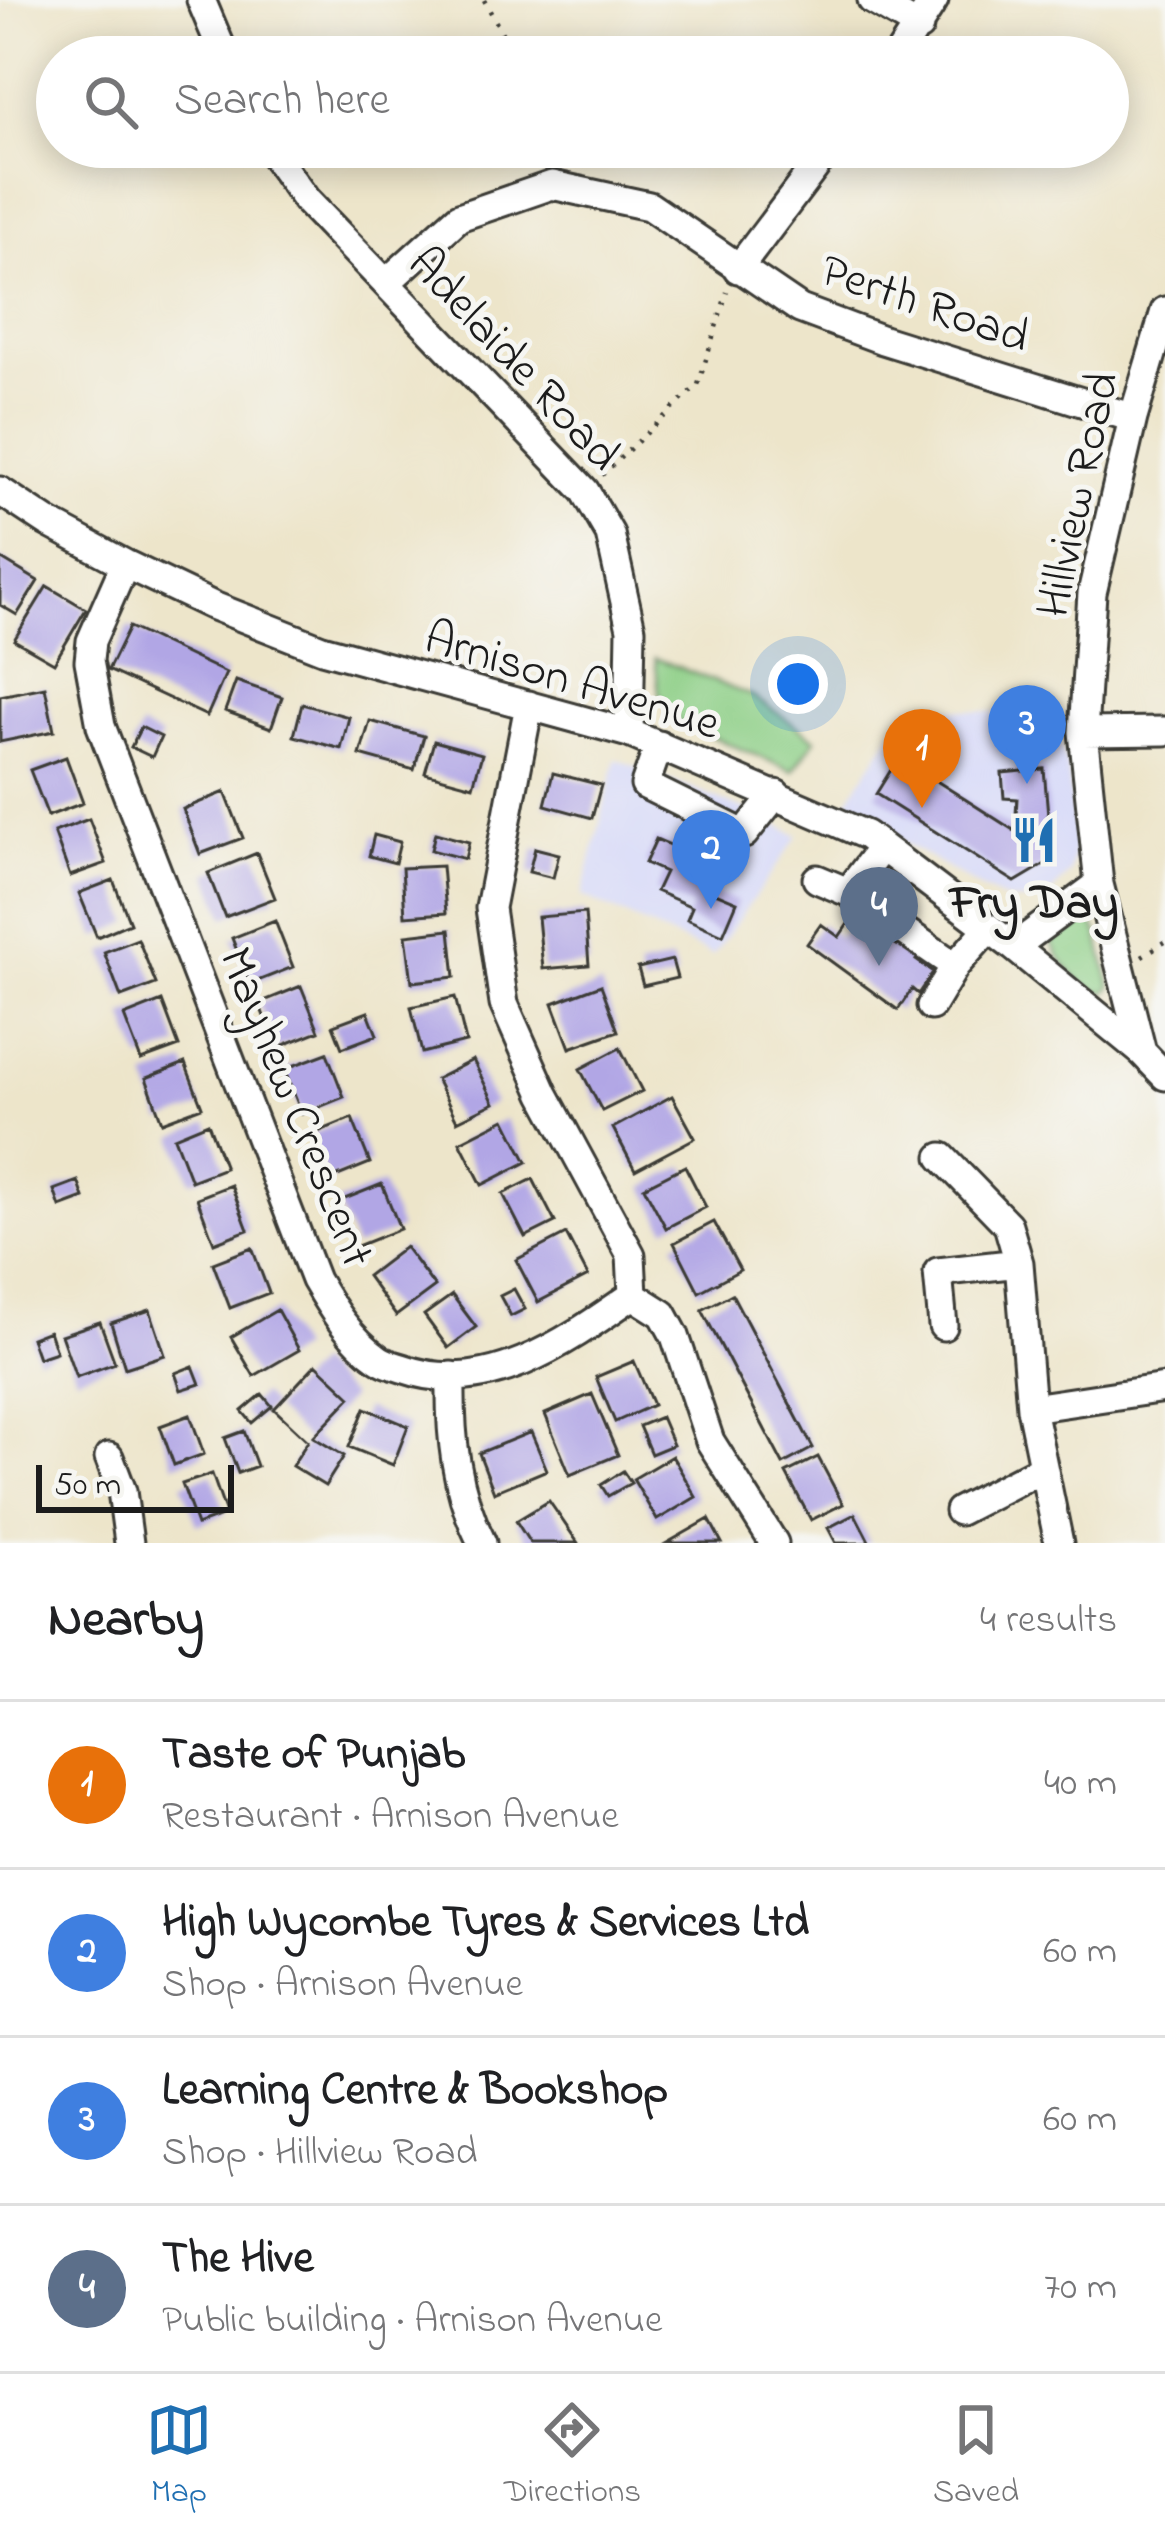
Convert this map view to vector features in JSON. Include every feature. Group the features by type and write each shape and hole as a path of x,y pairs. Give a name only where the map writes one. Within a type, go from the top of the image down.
{"street":[{"path":"202,0 217,36"},
{"path":"872,0 919,27"},
{"path":"912,36 934,0"},
{"name":"Adelaide Road","path":"283,168 306,200 585,491 610,534 631,629 629,733"},
{"path":"737,268 814,168"},
{"name":"Perth Road","path":"387,283 459,217 552,185 649,206 800,309 1133,418"},
{"name":"Hillview Road","path":"1142,1052 1099,884 1083,732 1092,593 1133,418 1165,311"},
{"name":"Arnison Avenue","path":"0,491 125,564 322,650 629,733 866,835 1014,947 1165,1076"},
{"name":"Mayhew Crescent","path":"125,564 91,641 89,662 101,726 315,1280 340,1322 381,1361 428,1377 451,1376 503,1370 570,1339 633,1295"},
{"path":"529,705 490,908 504,1004 544,1094 631,1255 633,1295 663,1314 710,1441 774,1543"},
{"path":"1083,732 1165,731"},
{"path":"658,745 645,785 744,834 776,794"},
{"path":"848,892 881,848"},
{"path":"818,879 848,892 955,966"},
{"path":"1014,947 1099,884"},
{"path":"931,1006 955,966 989,928"},
{"path":"942,1157 1008,1225 1019,1263 1031,1408 1059,1543"},
{"path":"944,1326 938,1272 1019,1263"},
{"path":"451,1376 450,1425 457,1480 482,1543"},
{"path":"1031,1408 1165,1388"},
{"path":"109,1457 122,1491 129,1543"},
{"path":"958,1511 1042,1468"}],"path":[{"path":"484,0 504,36"},
{"path":"585,491 698,385 737,268"}],"shaded area":[{"path":"910,706 1034,715 1032,741 1060,743 1068,770 1075,847 1070,873 1052,892 1032,902 1007,900 844,806"},
{"path":"616,759 756,814 798,836 713,955 582,896"}],"green space":[{"path":"655,658 752,696 816,739 793,771 681,724 659,694"},
{"path":"1070,919 1089,920 1097,931 1111,987 1105,993 1079,979 1053,945 1050,936"}],"building":[{"path":"0,558 38,581 17,615 0,605"},
{"path":"47,586 86,609 54,663 14,640"},
{"path":"129,627 226,673 207,716 108,670"},
{"path":"236,681 282,697 271,728 225,711"},
{"path":"45,687 54,731 0,742 0,696"},
{"path":"302,704 349,717 341,749 294,736"},
{"path":"370,721 424,736 414,770 360,755"},
{"path":"141,727 161,737 152,757 131,747"},
{"path":"434,741 482,754 473,786 425,773"},
{"path":"66,757 83,803 48,816 30,770"},
{"path":"899,757 1015,831 1017,799 1004,798 1002,773 1044,769 1052,860 1015,882 876,794"},
{"path":"553,773 601,785 592,818 545,805"},
{"path":"225,792 243,838 200,854 183,809"},
{"path":"89,819 106,863 70,876 54,832"},
{"path":"435,833 469,842 465,859 431,850"},
{"path":"374,835 400,842 395,863 369,856"},
{"path":"656,839 712,863 701,887 737,902 723,935 687,919 692,907 656,891 665,872 645,863"},
{"path":"535,848 559,854 553,878 529,872"},
{"path":"257,853 275,898 225,917 208,873"},
{"path":"442,866 446,913 405,916 402,868"},
{"path":"113,880 130,923 97,937 79,893"},
{"path":"585,913 589,965 543,969 538,917"},
{"path":"854,915 897,945 900,940 920,954 916,960 933,972 918,994 912,989 898,1010 807,944 821,924 839,937"},
{"path":"275,921 293,967 250,984 232,938"},
{"path":"450,930 455,977 412,982 406,935"},
{"path":"138,939 156,984 121,997 104,952"},
{"path":"672,960 677,978 643,986 638,968"},
{"path":"601,985 618,1031 570,1048 553,1003"},
{"path":"301,986 319,1031 276,1048 259,1003"},
{"path":"455,997 466,1042 422,1053 411,1007"},
{"path":"162,1001 179,1046 141,1060 124,1016"},
{"path":"368,1012 377,1035 342,1048 333,1025"},
{"path":"620,1048 642,1091 602,1111 580,1069"},
{"path":"327,1053 344,1097 302,1114 284,1069"},
{"path":"473,1060 494,1103 457,1121 436,1079"},
{"path":"185,1063 202,1107 162,1122 146,1078"},
{"path":"672,1096 695,1138 635,1170 613,1128"},
{"path":"352,1118 370,1163 328,1180 310,1135"},
{"path":"505,1119 527,1162 482,1185 460,1142"},
{"path":"208,1123 225,1168 191,1181 174,1137"},
{"path":"685,1166 706,1207 666,1228 644,1187"},
{"path":"533,1179 555,1222 525,1237 503,1194"},
{"path":"78,1181 84,1198 60,1207 54,1190"},
{"path":"382,1184 400,1229 355,1247 337,1202"},
{"path":"231,1185 248,1230 214,1243 197,1198"},
{"path":"714,1222 740,1270 699,1292 674,1243"},
{"path":"566,1234 588,1276 538,1302 516,1260"},
{"path":"405,1247 435,1287 396,1316 367,1276"},
{"path":"252,1248 269,1293 230,1308 213,1263"},
{"path":"514,1289 525,1309 511,1316 500,1296"},
{"path":"732,1294 813,1448 783,1464 702,1310"},
{"path":"452,1295 476,1327 448,1348 424,1315"},
{"path":"150,1310 165,1355 125,1368 111,1323"},
{"path":"277,1310 299,1350 254,1376 231,1337"},
{"path":"100,1322 115,1363 76,1377 61,1335"},
{"path":"49,1331 56,1352 38,1358 31,1338"},
{"path":"634,1361 653,1405 615,1422 596,1377"},
{"path":"316,1364 351,1397 313,1437 344,1456 325,1486 292,1466 308,1441 274,1409"},
{"path":"193,1366 200,1384 181,1390 175,1373"},
{"path":"262,1394 272,1406 252,1423 242,1411"},
{"path":"592,1394 618,1455 570,1475 545,1414"},
{"path":"365,1408 408,1426 393,1465 349,1447"},
{"path":"190,1415 204,1454 174,1465 160,1426"},
{"path":"661,1417 673,1445 651,1454 639,1426"},
{"path":"244,1431 257,1466 238,1473 225,1438"},
{"path":"531,1432 547,1470 494,1492 479,1453"},
{"path":"672,1456 696,1497 657,1520 633,1479"},
{"path":"818,1457 843,1504 811,1520 786,1473"},
{"path":"623,1471 631,1483 608,1496 601,1485"},
{"path":"212,1474 226,1514 197,1525 182,1484"},
{"path":"549,1501 578,1543 530,1543 516,1521"},
{"path":"855,1514 870,1543 836,1543 828,1528"},
{"path":"709,1519 722,1543 667,1543"}],"place":[{"name":"Learning Centre & Bookshop","path":"1027,784"},
{"name":"Taste of Punjab","path":"922,808"},
{"name":"Fry Day","path":"1034,840"},
{"name":"High Wycombe Tyres & Services Ltd","path":"711,909"},
{"name":"The Hive","path":"879,966"}]}
